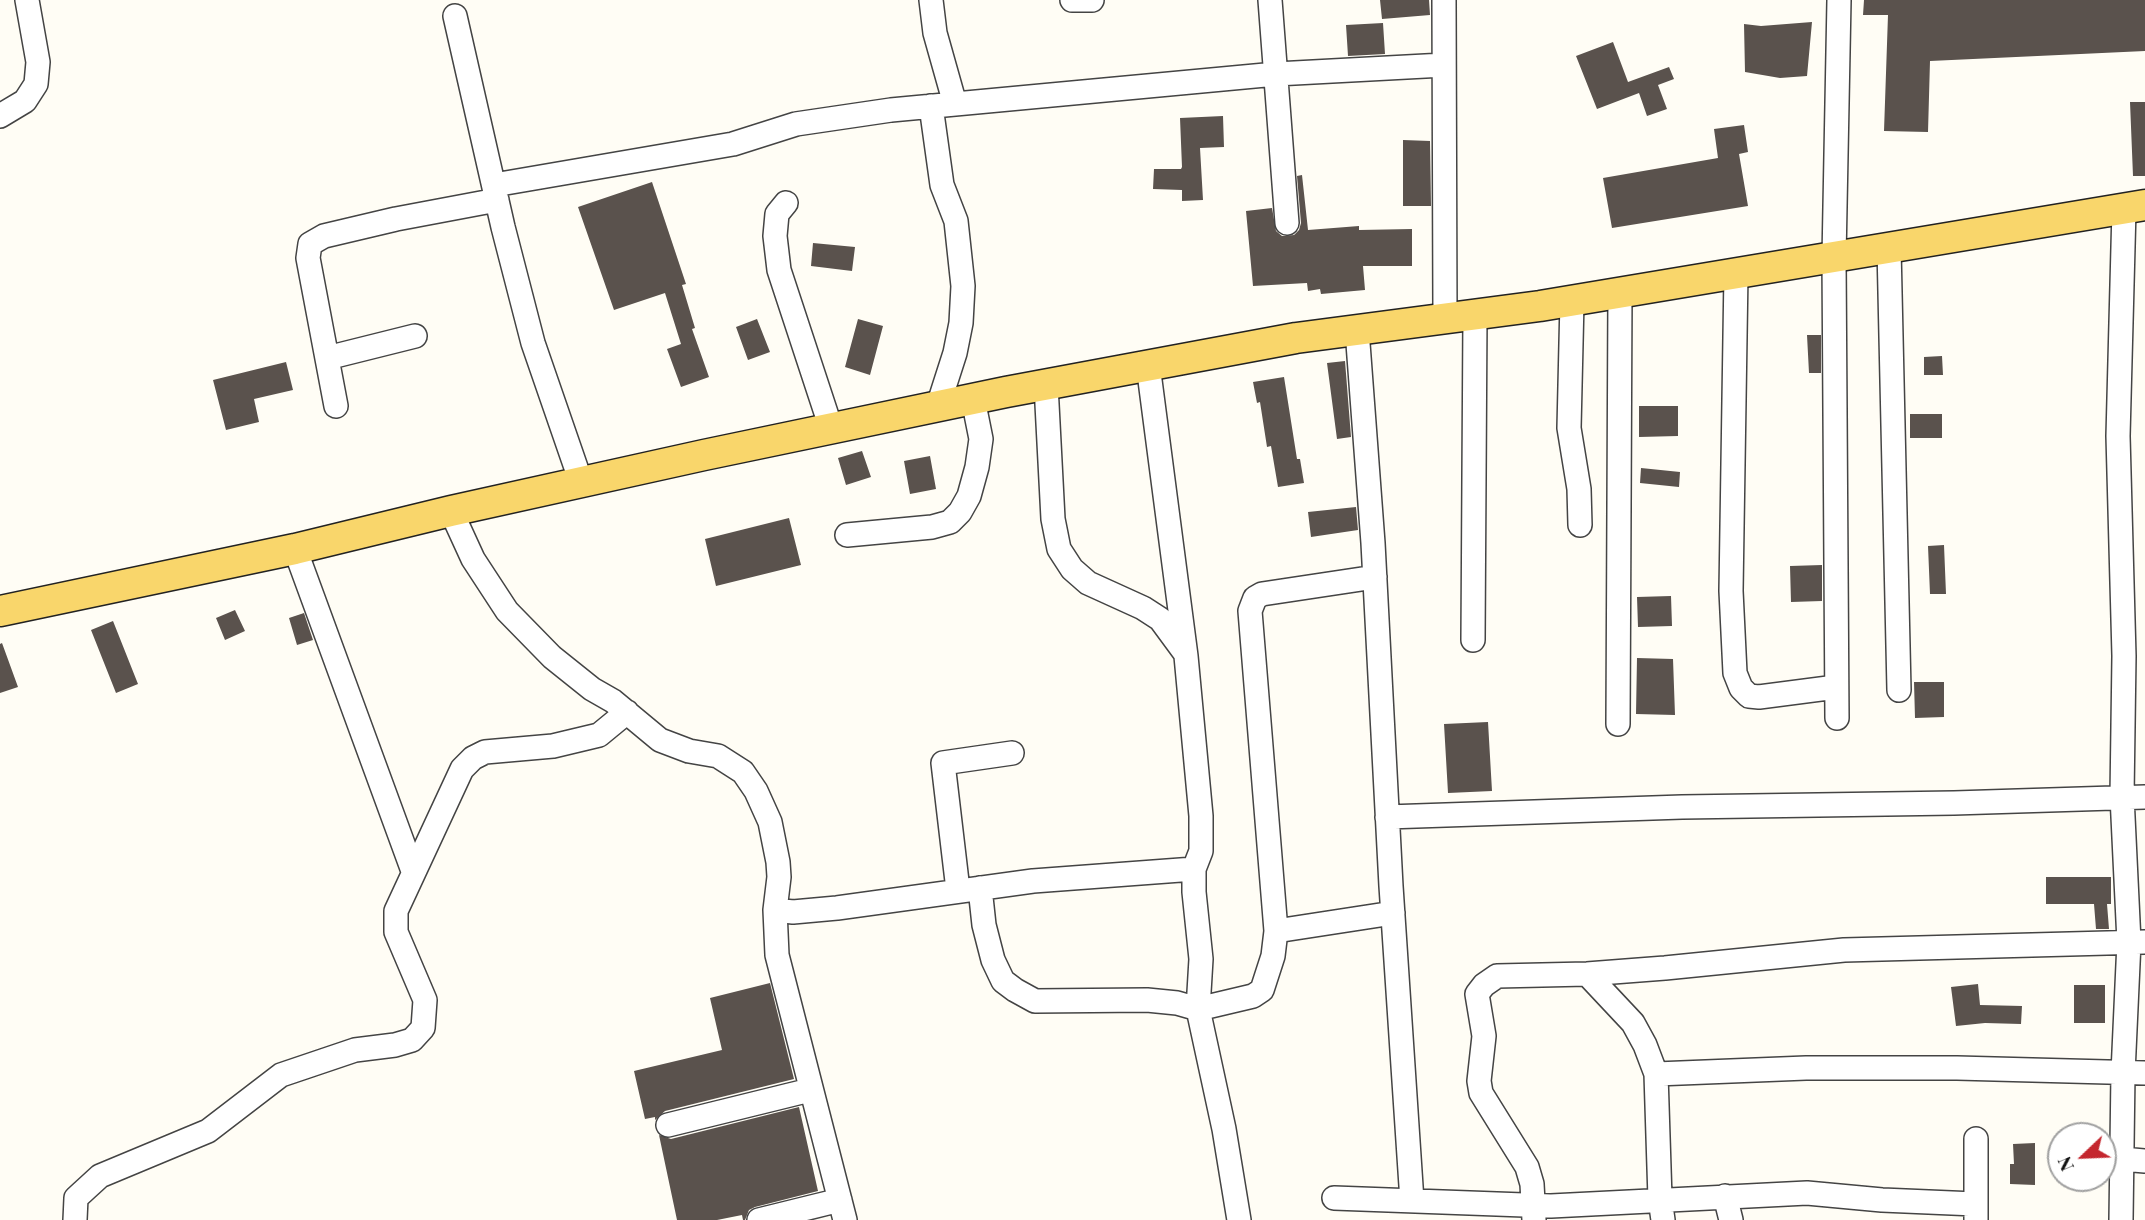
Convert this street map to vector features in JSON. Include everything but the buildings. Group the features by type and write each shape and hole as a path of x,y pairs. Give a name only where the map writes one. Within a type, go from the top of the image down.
{"main road":[{"path":"0,611 831,428 1148,365 1296,338 1572,301 2134,207"}],"street":[{"path":"0,116 25,101 36,84 38,62 27,0"},
{"path":"931,0 936,33 956,104"},
{"path":"1072,0 1092,0"},
{"path":"1270,0 1287,223"},
{"path":"1444,0 1445,318"},
{"path":"1837,718 1833,257 1839,0"},
{"path":"455,16 533,343 581,482"},
{"path":"336,406 308,258 310,244 324,236 496,193 733,145 796,124 931,106 1276,74 1444,65"},
{"path":"931,106 942,185 956,221 964,286 955,353 938,406"},
{"path":"786,203 777,214 775,236 779,270 831,428"},
{"path":"2121,1220 2122,1159 2134,1073 2137,942 2122,796 2124,656 2118,436 2134,207"},
{"path":"1889,248 1899,690"},
{"path":"1736,273 1731,591 1735,673 1741,688 1749,696 1836,687"},
{"path":"1618,724 1620,291"},
{"path":"1572,301 1569,428 1579,489 1580,525"},
{"path":"1473,640 1475,315"},
{"path":"1357,330 1375,577 1387,817 1412,1201"},
{"path":"327,358 415,336"},
{"path":"1148,365 1186,656 1201,816 1201,851 1194,869 1200,959 1198,1009 1240,1220"},
{"path":"1046,385 1053,519 1059,550 1072,569 1088,583 1143,608 1160,619 1186,656"},
{"path":"847,535 932,527 950,522 960,512 969,496 981,439 973,399"},
{"path":"451,511 473,559 506,611 552,657 660,740 689,751 718,756 743,772 756,791 770,822 779,877 775,910 777,955 843,1210 759,1220"},
{"path":"295,548 413,871"},
{"path":"1012,753 943,763 969,889 984,925 993,960 1003,981 1035,1001 1147,1000 1177,1003 1198,1009 1254,996 1262,990 1273,956 1276,931 1250,611 1255,598 1262,594 1375,577"},
{"path":"75,1220 76,1199 100,1176 208,1131 281,1075 355,1050 412,1040 423,1028 425,1000 396,932 396,911 462,769 473,758 485,752 553,746 599,735 627,712"},
{"path":"1387,817 1669,807 2145,797"},
{"path":"775,910 793,912 837,908 1033,881 1194,869"},
{"path":"1276,931 1393,913"},
{"path":"1534,1212 1532,1184 1527,1167 1481,1093 1479,1081 1484,1036 1477,993 1496,976 1587,974 1844,950 2137,942"},
{"path":"1587,974 1633,1023 1656,1074 1662,1210"},
{"path":"1656,1074 1806,1068 1957,1068 2134,1073"},
{"path":"668,1125 810,1090"},
{"path":"1334,1198 1412,1201 1534,1212 1662,1210 1725,1196 1807,1193 1866,1209 1976,1212 1976,1139"},
{"path":"2122,1159 2145,1161"},
{"path":"1725,1196 1731,1220"}]}
